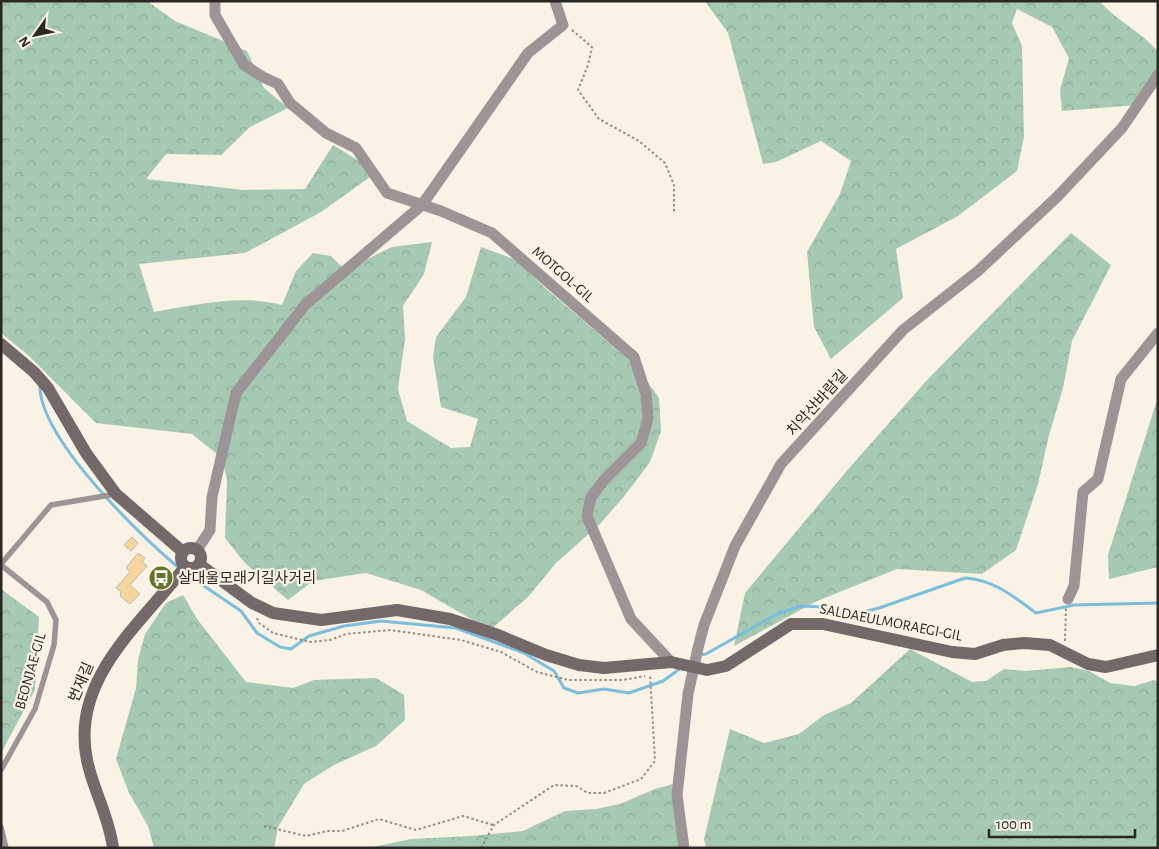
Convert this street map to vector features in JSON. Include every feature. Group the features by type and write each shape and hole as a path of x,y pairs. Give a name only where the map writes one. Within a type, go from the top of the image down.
{"street":[{"name":"MOTGOL-GIL","path":"215,1 215,16 244,65 278,84 290,103 326,133 356,148 387,193 492,233 634,357 646,394 648,419 641,443 605,479 591,497 587,516 631,619 675,662"},
{"path":"196,550 210,530 212,497 236,393 305,305 422,205 528,53 564,25 554,1"},
{"name":"치악산바람길","path":"684,848 677,795 688,694 698,648 704,625 735,546 781,464 904,330 978,272 1057,197 1122,128 1158,75"},
{"path":"1068,599 1074,586 1083,492 1098,479 1121,379 1158,333"},
{"path":"1,344 34,372 48,388 112,495 183,552"},
{"path":"190,548 196,550 201,555 199,564 194,568 184,568 181,561 183,552 190,548"},
{"name":"SALDAEULMORAEGI-GIL","path":"199,564 252,603 273,613 321,620 397,610 450,619 579,666 604,668 675,662 708,670 726,666 791,624 804,622 823,624 952,652 975,654 1003,646 1024,643 1050,645 1088,664 1106,667 1134,662 1158,654"},
{"name":"번재길","path":"113,848 107,817 87,760 84,734 85,712 105,666 138,621 184,568"}],"lane":[{"path":"1,565 51,506 112,495"},
{"name":"BEONJAE-GIL","path":"1,565 48,602 56,620 54,645 35,709 1,770"},
{"path":"1,827 6,848"}],"path":[{"path":"564,25 579,33 592,47 588,65 578,90 599,119 639,141 665,163 674,185 674,214"},
{"path":"252,603 259,622 273,633 298,640 330,640 346,634 390,630 461,640 501,652 537,672 568,680"},
{"path":"1064,651 1066,612"},
{"path":"481,848 494,825 554,785 576,786 588,793 604,793 641,779 654,761 650,674"},
{"path":"264,826 306,836 327,831 342,832 379,819 416,830 463,816 494,825"}],"green space":[{"path":"1,1 147,1 175,21 247,51 264,88 288,108 250,127 221,155 166,154 146,179 244,190 305,189 333,145 377,172 321,212 245,253 139,264 154,312 218,302 250,300 282,305 296,271 313,253 331,256 345,270 392,247 432,242 424,274 403,306 405,339 398,389 407,421 451,448 470,447 478,419 441,407 433,357 436,337 466,297 481,247 517,260 543,286 637,367 659,398 661,431 650,462 600,524 556,563 528,597 490,630 421,590 366,573 313,581 288,600 245,563 225,538 227,480 222,458 192,434 96,423 29,356 1,333"},
{"path":"705,1 1099,1 1158,52 1158,83 1137,105 1062,111 1060,90 1069,58 1052,27 1017,9 1012,23 1022,46 1024,137 1017,171 958,216 896,249 903,298 831,359 814,327 807,252 840,194 851,161 821,141 776,162 763,164 728,33"},
{"path":"1071,233 1111,265 1072,341 1063,388 1049,435 1038,484 1016,550 982,574 897,569 817,601 734,646 745,593 850,467 928,379"},
{"path":"1158,397 1158,567 1109,579 1108,555"},
{"path":"1,589 39,617 35,690 1,753"},
{"path":"183,595 197,619 246,682 293,688 314,680 376,678 404,695 405,720 376,746 334,765 304,784 278,827 274,848 154,848 148,826 129,793 116,759 136,688 138,660 145,634 166,603"},
{"path":"910,649 972,682 986,681 1004,669 1025,671 1071,667 1089,671 1110,683 1134,686 1154,680 1158,682 1158,848 706,848 704,839 730,729 764,743 799,734 824,715 851,703"},
{"path":"673,784 679,848 368,848 411,839 523,831 565,811 596,809 620,804 655,789"}],"building":[{"path":"132,537 138,543 131,551 124,545"},
{"path":"138,553 145,558 142,562 147,566 130,585 140,594 130,604 120,596 121,592 116,588 130,572 126,568"}],"waterway":[{"path":"40,387 45,409 57,433 74,459 95,485 141,534 180,569"},
{"path":"185,573 241,611 257,633 280,647 291,649 309,636 344,626 381,621 456,628 524,653 554,671 564,688 578,693 604,689 629,693 663,681 681,668"},
{"path":"699,655 706,654 777,614 800,606 825,607 849,616 879,608 965,578 994,585 1036,613 1074,605 1158,603"}],"place":[{"name":"살대울모래기길사거리","path":"161,578"}]}
